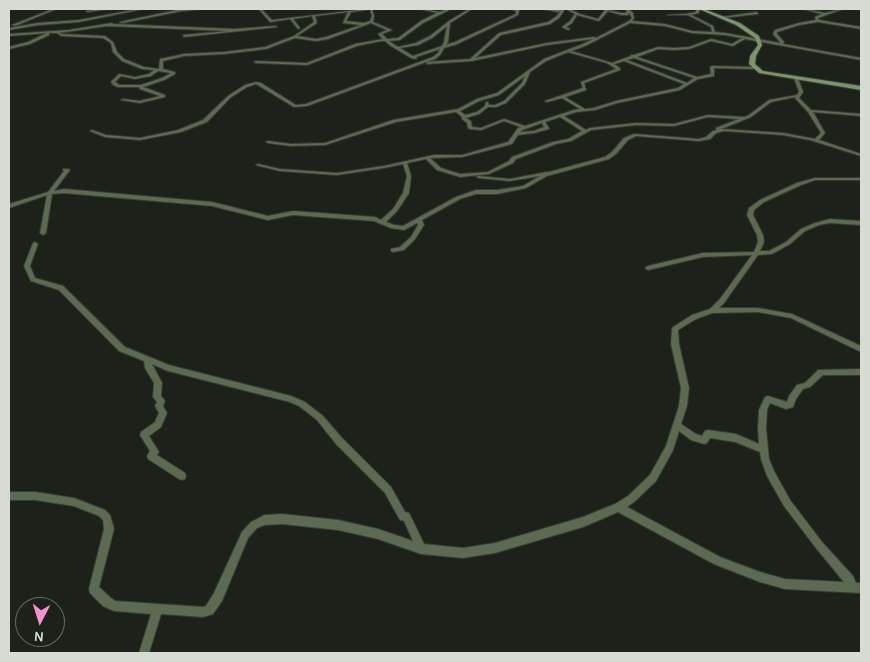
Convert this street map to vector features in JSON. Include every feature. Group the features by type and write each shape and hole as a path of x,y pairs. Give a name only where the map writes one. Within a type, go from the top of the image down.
{"main road":[{"path":"700,9 722,16 747,28 757,37 760,42 752,58 752,64 761,72 861,88"}],"street":[{"path":"9,27 55,9"},
{"path":"88,11 108,9 105,16"},
{"path":"9,27 105,16 142,9"},
{"path":"9,34 51,33 182,10 203,9"},
{"path":"260,9 278,32"},
{"path":"270,21 366,9"},
{"path":"295,37 318,40 366,24 371,22 374,16 372,9"},
{"path":"422,9 440,13"},
{"path":"256,62 307,64 356,45 399,39 422,22 450,9"},
{"path":"398,48 417,44 431,37 471,9"},
{"path":"412,57 456,43 517,14 518,10 512,9"},
{"path":"544,9 556,11 565,9 599,20 606,10 628,14 627,10"},
{"path":"472,60 503,32 549,23 565,9"},
{"path":"668,15 698,12 696,10 700,9"},
{"path":"722,16 757,13 752,9"},
{"path":"804,9 825,14"},
{"path":"818,21 816,18 842,9"},
{"path":"627,10 633,18 630,22"},
{"path":"350,11 344,22 366,24"},
{"path":"568,28 564,27 577,14"},
{"path":"687,14 712,27 714,33"},
{"path":"105,16 110,24"},
{"path":"58,32 61,35 104,37 112,42 118,56 146,68 160,68 174,73 163,79 141,86 119,86 113,82 120,75 135,78 150,75 160,68 161,60 266,48 295,37 316,22 313,16"},
{"path":"291,18 298,28"},
{"path":"780,45 781,41 775,34 776,31 789,26 818,21 861,28"},
{"path":"371,22 390,30 380,33 387,40 412,57 425,62"},
{"path":"92,131 105,136 140,139 179,131 205,121 228,97 250,84 260,84 295,106 301,106 436,57 444,46 450,22"},
{"path":"268,142 291,145 325,144 395,121 456,110 502,92 529,70 545,60 630,22 665,25 692,32 714,33 861,59"},
{"path":"110,24 235,30 254,29"},
{"path":"184,36 275,27"},
{"path":"9,48 36,40 51,33"},
{"path":"418,64 472,60 547,44 597,38"},
{"path":"612,64 658,48 689,48 711,40 733,45 744,38"},
{"path":"547,102 585,89 582,83 619,69 612,64 567,51"},
{"path":"632,56 698,78"},
{"path":"624,60 687,84"},
{"path":"258,165 280,170 337,174 427,158 462,156 505,145 513,141 519,130 524,127 585,110 685,87 698,78 712,75 712,67 755,68"},
{"path":"464,117 478,113 487,106 496,106 505,102 524,83 529,70"},
{"path":"427,158 439,169 460,176 508,180 552,172 611,155 626,139 636,135 699,140 711,137 718,128 746,118 770,101 796,96 801,92 796,78"},
{"path":"123,100 140,102 164,96 141,86"},
{"path":"796,96 810,111 823,133 815,140"},
{"path":"563,97 585,110"},
{"path":"487,98 487,106"},
{"path":"456,110 469,122 470,128 481,129 504,120 524,127"},
{"path":"810,111 861,115"},
{"path":"561,116 584,131"},
{"path":"460,176 489,173 511,162 514,158 555,142 569,140 584,131 599,127 636,124 680,125 708,116 746,118"},
{"path":"518,134 547,128 543,122"},
{"path":"714,132 724,130 783,134 815,140 861,155"},
{"path":"383,221 395,210 406,193 409,176 405,163"},
{"path":"43,233 50,193 68,170 65,170"},
{"path":"9,206 50,193 64,191 182,200 212,204 268,218 301,213 383,221 393,227 404,228 458,198 476,192 504,190 531,184 552,172"},
{"path":"712,311 722,301 755,254 760,242 760,235 750,215 751,209 762,201 815,179 861,179"},
{"path":"504,190 508,180"},
{"path":"393,250 402,249 413,238 421,225 419,219"},
{"path":"648,268 703,255 755,254 779,249 803,230 817,224 830,222 861,223"},
{"path":"35,244 27,266 33,279 61,288 122,349 168,368 273,394 302,404 320,418 339,441 388,490 403,517 406,516 421,549"},
{"path":"9,496 35,496 74,502 102,512 108,518 109,530 94,589 107,602 114,606 203,612 209,610 218,597 245,535 254,525 265,520 282,519 338,525 378,534 421,549 463,552 495,548 583,522 632,499 653,478 670,447 683,406 685,388 675,344 675,329 694,317 712,311 758,310 792,316 861,349"},
{"path":"147,359 149,368 158,383 157,397 161,400 159,406 163,413 158,424 144,435 154,452 151,456 182,476"},
{"path":"857,588 788,503 770,473 764,459 762,428 763,410 768,399 786,406 790,405 792,398 800,387 807,385 821,372 861,372"},
{"path":"677,425 694,437 704,440 708,434 736,438 764,450"},
{"path":"618,507 717,560 760,577 785,584 857,588"},
{"path":"144,653 158,609"}]}
